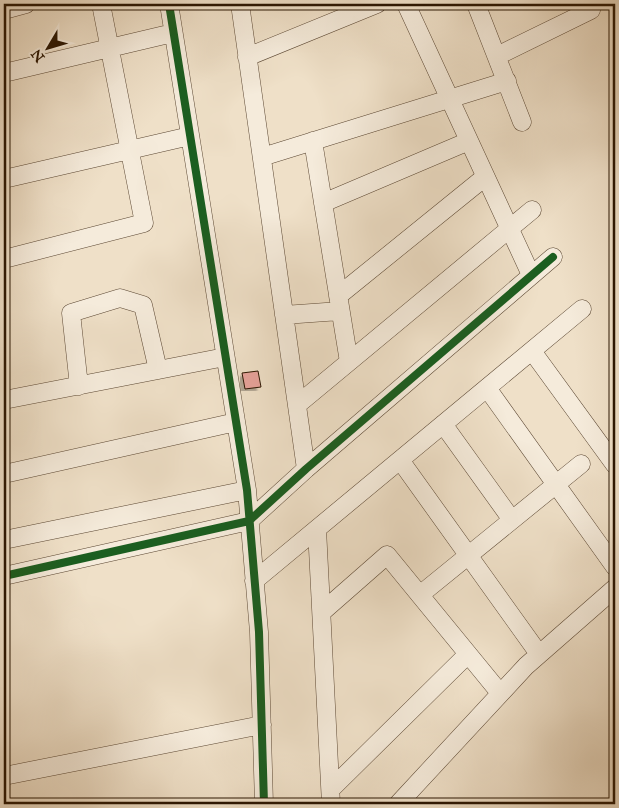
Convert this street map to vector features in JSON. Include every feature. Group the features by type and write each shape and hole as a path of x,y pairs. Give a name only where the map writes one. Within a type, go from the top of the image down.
{"street":[{"path":"4,10 26,4"},
{"path":"4,259 144,223 101,4"},
{"path":"168,4 247,490 262,725 264,804"},
{"path":"240,4 306,469"},
{"path":"247,57 377,4"},
{"path":"406,4 531,275"},
{"path":"476,4 522,122"},
{"path":"497,56 591,10"},
{"path":"4,73 173,33"},
{"path":"262,157 506,81"},
{"path":"4,179 190,136"},
{"path":"313,141 349,362"},
{"path":"323,203 469,141"},
{"path":"284,315 339,303 485,177"},
{"path":"297,405 532,210"},
{"path":"4,576 249,521 306,469 553,257"},
{"path":"79,386 71,313 120,298 143,306 158,370"},
{"path":"254,581 582,309"},
{"path":"532,351 615,465"},
{"path":"4,400 225,358"},
{"path":"487,388 615,566"},
{"path":"4,474 236,422"},
{"path":"444,424 512,520"},
{"path":"400,460 539,654"},
{"path":"421,594 581,464"},
{"path":"4,540 247,490"},
{"path":"317,529 331,796"},
{"path":"322,612 388,555 500,693"},
{"path":"398,804 500,693 539,654 615,588"},
{"path":"331,796 468,654"},
{"path":"4,776 262,725"}],"building":[{"path":"258,371 261,387 245,389 242,373"}],"cycle path":[{"path":"169,4 247,490 259,632 264,804"},
{"path":"4,576 249,521 306,469 553,257"}]}
